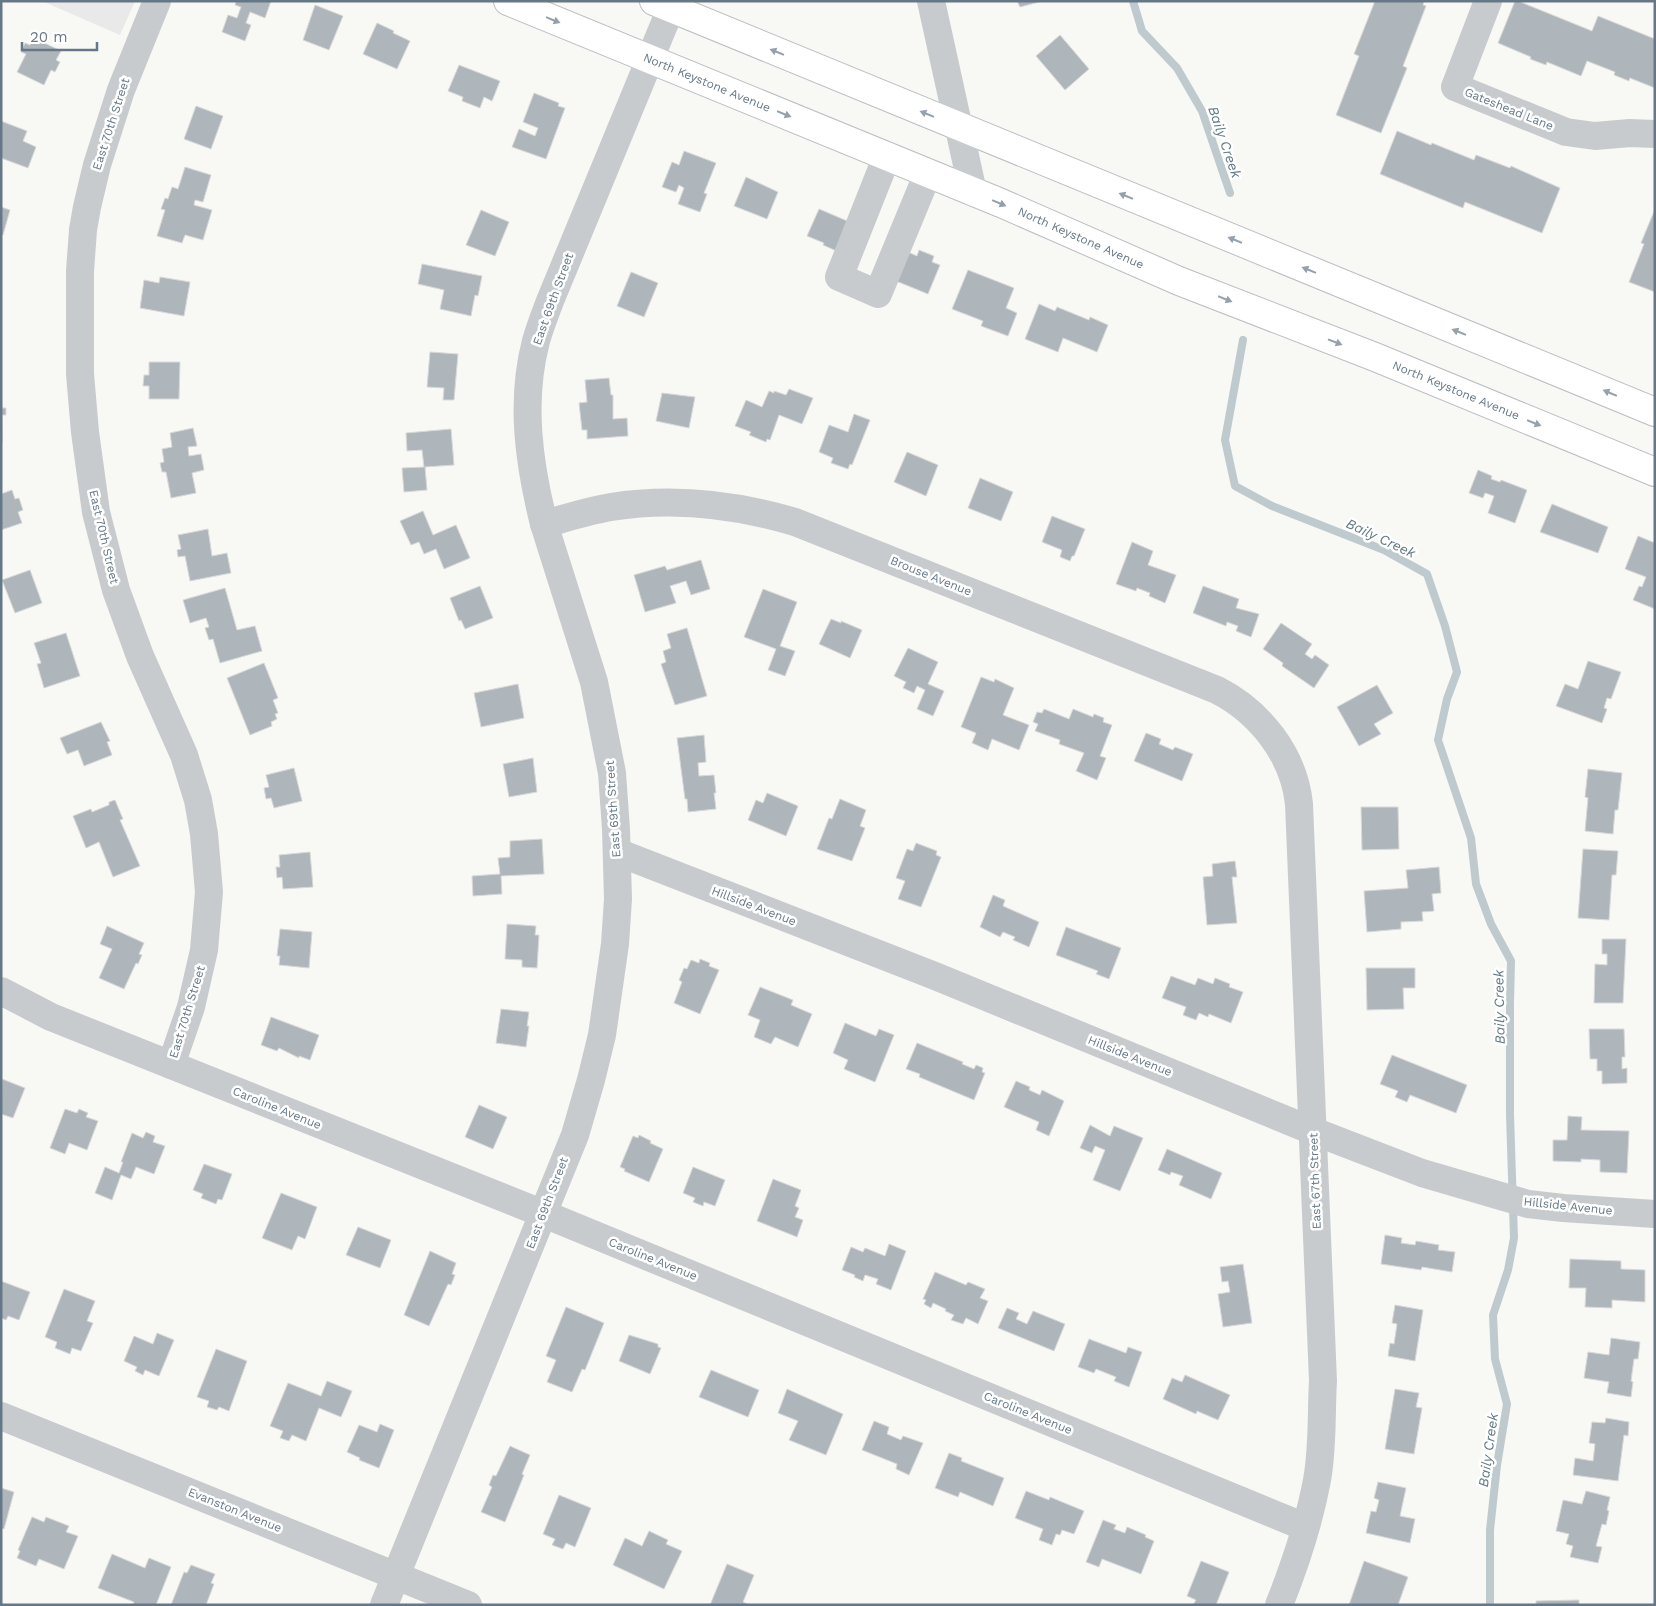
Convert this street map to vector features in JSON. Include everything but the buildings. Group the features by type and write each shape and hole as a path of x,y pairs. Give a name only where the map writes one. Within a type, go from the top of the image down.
{"main road":[{"name":"North Keystone Avenue","path":"508,1 928,173 1180,280 1375,357 1655,472"},
{"path":"662,5 1655,412"}],"street":[{"name":"East 70th Street","path":"157,1 121,90 86,207 80,265 80,374 89,466 96,512 116,590 140,656 184,755 198,800 204,834 209,892 204,950 191,1006 171,1065"},
{"path":"931,1 973,192"},
{"name":"Gateshead Lane","path":"1488,1 1455,87 1566,132 1595,136 1655,134"},
{"name":"East 69th Street","path":"384,1605 575,1135 602,1035 615,944 618,899 611,767 594,682 544,524 532,466 527,424 529,381 536,341 550,300 649,59 662,5"},
{"path":"887,156 839,277 878,294 928,173"},
{"path":"866,210 906,227"},
{"name":"Brouse Avenue","path":"544,524 612,507 646,503 682,502 751,510 795,522 1217,690 1249,710 1264,726 1283,754"},
{"name":"East 67th Street","path":"1279,1605 1306,1527 1317,1479 1323,1405 1299,804 1293,779 1283,754"},
{"name":"Hillside Avenue","path":"617,852 935,976 1313,1131 1422,1173 1528,1204 1655,1214"},
{"name":"Caroline Avenue","path":"1,991 51,1017 544,1214 1306,1527"},
{"name":"Evanston Avenue","path":"1,1416 468,1605"}],"shaded area":[{"path":"42,1 135,1 120,35"}],"waterway":[{"name":"Baily Creek","path":"1133,1 1142,31 1177,68 1202,111 1230,193"},
{"name":"Baily Creek","path":"1243,340 1225,440 1235,486 1272,506 1384,550 1427,574 1445,626 1457,672 1447,699 1438,740 1471,838 1476,884 1491,924 1511,961 1510,1115 1514,1238 1508,1270 1493,1315 1495,1359 1507,1404 1497,1465 1490,1530 1490,1605"}]}
